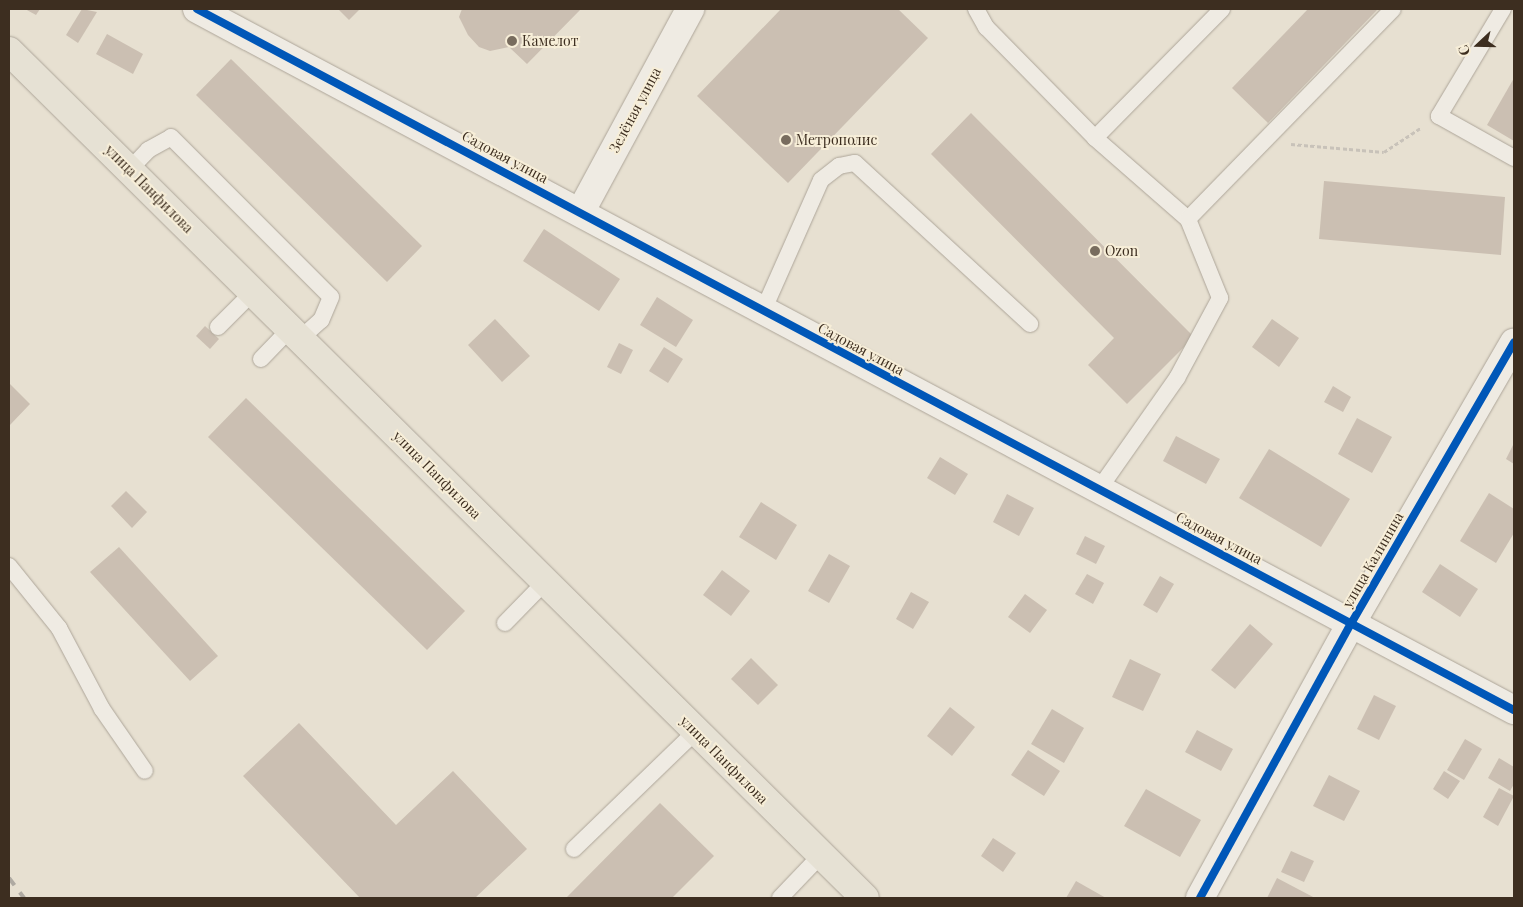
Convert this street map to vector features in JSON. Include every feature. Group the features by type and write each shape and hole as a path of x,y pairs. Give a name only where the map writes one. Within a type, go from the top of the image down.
{"main road":[{"name":"улица Панфилова","path":"9,51 865,898"}],"street":[{"name":"Садовая улица","path":"197,9 581,211 764,311 1352,622 1514,710"},
{"name":"Зелёная улица","path":"581,211 690,9"},
{"name":"улица Калинина","path":"1200,898 1352,622 1514,342"}],"lane":[{"path":"976,9 986,27 1095,138 1188,219 1220,298 1177,378 1099,489"},
{"path":"1095,138 1222,9"},
{"path":"1188,219 1393,9"},
{"path":"1503,9 1439,116 1514,158"},
{"path":"129,170 148,150 172,136 331,297 321,320 295,334 261,359"},
{"path":"764,311 821,180 838,166 855,163 1030,324"},
{"path":"218,327 253,292"},
{"path":"9,566 59,628 102,709 145,771"},
{"path":"505,623 545,582"},
{"path":"574,849 696,731"},
{"path":"780,898 821,855"}],"path":[{"path":"1263,142 1384,152 1439,116"}],"building":[{"path":"25,9 40,9 36,15"},
{"path":"82,9 97,12 78,43 66,35"},
{"path":"338,9 360,9 349,20"},
{"name":"Камелот","path":"462,9 580,10 527,64 509,47 490,51 479,47 468,35 459,17"},
{"name":"Метрополис","path":"781,9 898,9 928,38 788,183 697,96"},
{"path":"1308,9 1378,9 1268,123 1232,88"},
{"path":"107,34 143,54 133,74 96,54"},
{"path":"231,59 422,246 387,282 196,95"},
{"path":"1514,78 1514,141 1487,125"},
{"path":"971,113 1194,337 1127,404 1088,365 1114,338 931,154"},
{"path":"1324,181 1505,197 1501,255 1319,239"},
{"path":"544,229 620,279 599,311 523,261"},
{"path":"657,297 693,320 676,347 640,325"},
{"path":"495,319 530,356 502,382 468,345"},
{"path":"1272,319 1299,338 1279,367 1252,347"},
{"path":"205,326 219,339 210,349 196,336"},
{"path":"619,343 633,350 621,374 607,367"},
{"path":"664,347 683,359 668,383 649,371"},
{"path":"9,383 30,404 9,426"},
{"path":"1333,386 1351,397 1343,412 1324,402"},
{"path":"246,398 465,611 427,650 208,437"},
{"path":"1357,418 1392,437 1372,473 1338,454"},
{"path":"1176,436 1220,459 1206,484 1163,461"},
{"path":"1514,443 1514,464 1506,459"},
{"path":"1269,449 1350,499 1321,547 1239,498"},
{"path":"940,457 968,474 955,495 927,478"},
{"path":"126,491 147,512 132,528 111,506"},
{"path":"1489,493 1514,509 1514,533 1496,563 1460,541"},
{"path":"1007,494 1034,508 1019,536 993,522"},
{"path":"761,502 797,525 776,560 739,537"},
{"path":"1085,536 1105,546 1096,564 1076,554"},
{"path":"119,547 218,656 190,681 90,572"},
{"path":"829,554 850,566 829,603 808,591"},
{"path":"1440,564 1478,589 1460,617 1422,592"},
{"path":"722,570 750,591 731,616 703,595"},
{"path":"1087,574 1104,583 1093,604 1075,594"},
{"path":"1160,576 1174,584 1157,613 1143,605"},
{"path":"911,592 929,602 913,629 896,619"},
{"path":"1025,594 1047,610 1030,633 1008,617"},
{"path":"1250,624 1273,644 1235,689 1211,670"},
{"path":"751,658 778,685 758,705 731,679"},
{"path":"1130,659 1161,674 1143,711 1112,697"},
{"path":"1374,695 1396,706 1379,740 1357,729"},
{"path":"950,707 975,727 952,756 927,736"},
{"path":"1052,709 1084,728 1064,763 1031,744"},
{"path":"299,723 396,825 453,771 527,849 475,898 360,898 243,776"},
{"path":"1197,730 1233,749 1221,771 1185,752"},
{"path":"1465,739 1482,749 1464,780 1447,770"},
{"path":"1028,750 1060,771 1044,796 1011,775"},
{"path":"1499,758 1514,767 1514,784 1510,791 1488,778"},
{"path":"1444,771 1460,781 1448,799 1433,789"},
{"path":"1329,775 1360,791 1344,821 1313,806"},
{"path":"1499,788 1514,796 1498,826 1483,817"},
{"path":"1146,789 1201,820 1180,857 1124,826"},
{"path":"660,803 714,856 672,898 566,898"},
{"path":"993,838 1016,853 1003,872 981,856"},
{"path":"1291,851 1314,861 1304,882 1281,872"},
{"path":"1277,878 1315,898 1267,898"},
{"path":"1076,881 1106,898 1066,898"}],"railway":[{"path":"9,878 24,898"}],"cycle path":[{"path":"197,9 1514,710"},
{"path":"1200,898 1352,622 1514,342"}],"place":[{"name":"Камелот","path":"512,41"},
{"name":"Метрополис","path":"786,140"},
{"name":"Ozon","path":"1095,251"}]}
